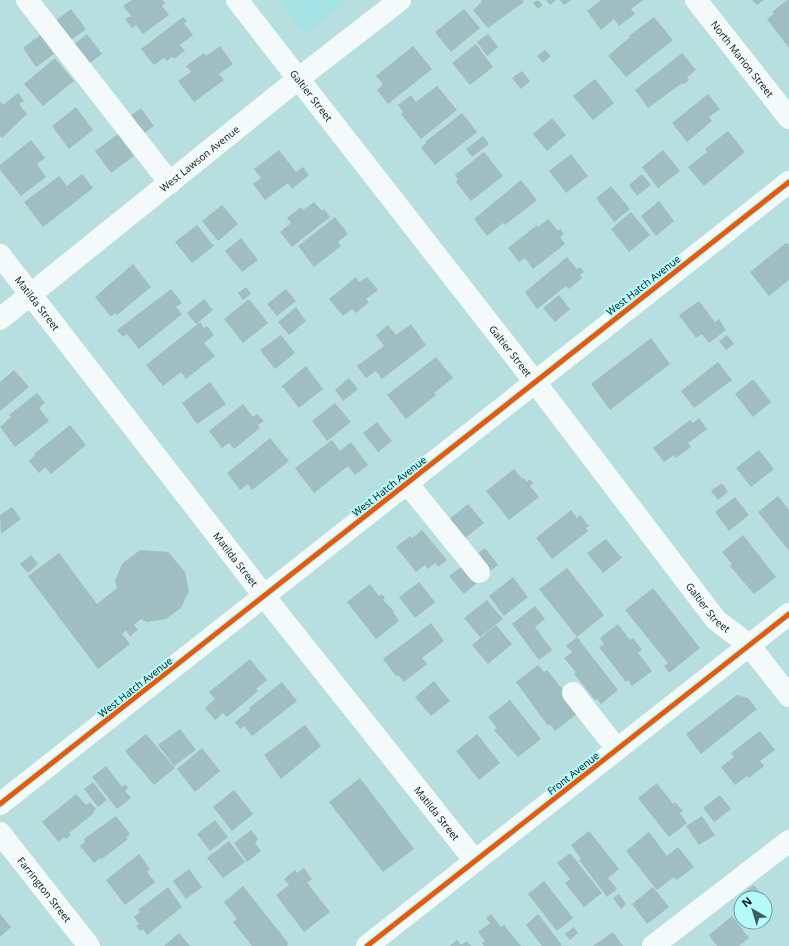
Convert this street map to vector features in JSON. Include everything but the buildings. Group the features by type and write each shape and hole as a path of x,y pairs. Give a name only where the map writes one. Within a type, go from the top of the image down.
{"street":[{"path":"27,0 170,182"},
{"name":"Galtier Street","path":"236,0 535,382 716,620 749,646 789,696"},
{"name":"West Lawson Avenue","path":"0,319 298,79 400,0"},
{"name":"North Marion Street","path":"696,0 789,118"},
{"name":"West Hatch Avenue","path":"0,804 789,182"},
{"name":"Matilda Street","path":"0,255 264,596 475,861"},
{"path":"407,483 479,572"},
{"name":"Front Avenue","path":"368,946 789,614"},
{"path":"573,693 617,749"},
{"name":"Farrington Street","path":"0,833 89,946"},
{"path":"653,946 789,841"}],"shaded area":[{"path":"279,0 349,0 306,34"}],"cycle path":[{"path":"0,804 789,182"},
{"path":"367,946 789,614"}]}
